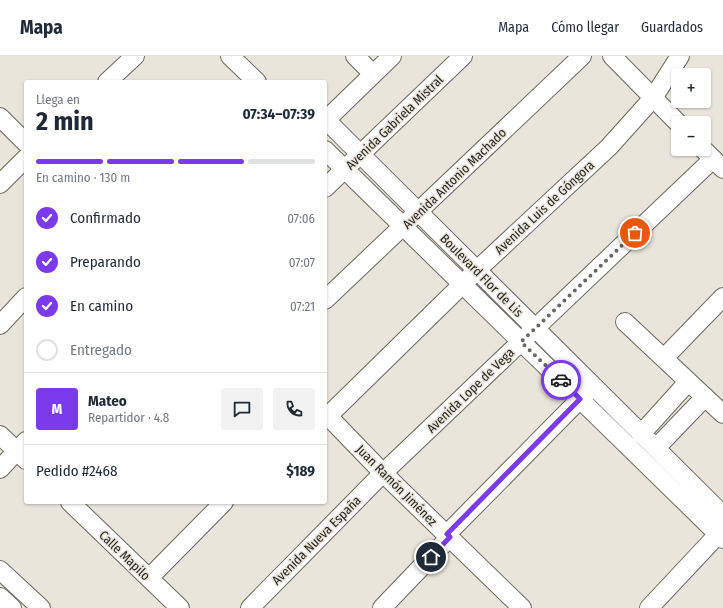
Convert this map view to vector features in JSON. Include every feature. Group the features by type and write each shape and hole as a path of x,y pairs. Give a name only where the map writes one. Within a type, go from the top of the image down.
{"street":[{"path":"117,79 135,56"},
{"path":"230,56 254,80"},
{"path":"354,56 373,74"},
{"path":"327,118 392,56"},
{"name":"Avenida Gabriela Mistral","path":"327,186 463,56"},
{"name":"Avenida Antonio Machado","path":"327,298 582,56"},
{"path":"612,56 671,116"},
{"name":"Avenida Luis de Góngora","path":"327,413 609,147 653,98 680,56"},
{"path":"0,117 24,141"},
{"name":"Boulevard Flor de Lis","path":"327,122 723,514"},
{"name":"Boulevard Flor de Lis","path":"327,152 521,342 721,534"},
{"name":"Avenida Lope de Vega","path":"383,473 713,159"},
{"path":"0,184 24,160"},
{"path":"664,358 723,297"},
{"path":"0,325 24,299"},
{"path":"625,322 723,414"},
{"path":"642,434 688,382"},
{"path":"382,608 593,386"},
{"path":"656,448 705,397"},
{"name":"Juan Ramón Jiménez","path":"327,415 383,473 449,536 519,607"},
{"path":"0,436 23,451 0,469"},
{"name":"Avenida Nueva España","path":"250,608 383,473"},
{"path":"149,578 222,504"},
{"name":"Calle Mapilo","path":"80,505 149,578 180,608"},
{"path":"658,605 721,534"},
{"path":"0,570 41,608"},
{"path":"0,597 12,608"}],"way so far":[{"path":"561,380 521,342 635,233"}],"route":[{"path":"431,557 450,537 447,534 580,399 561,380"}]}
